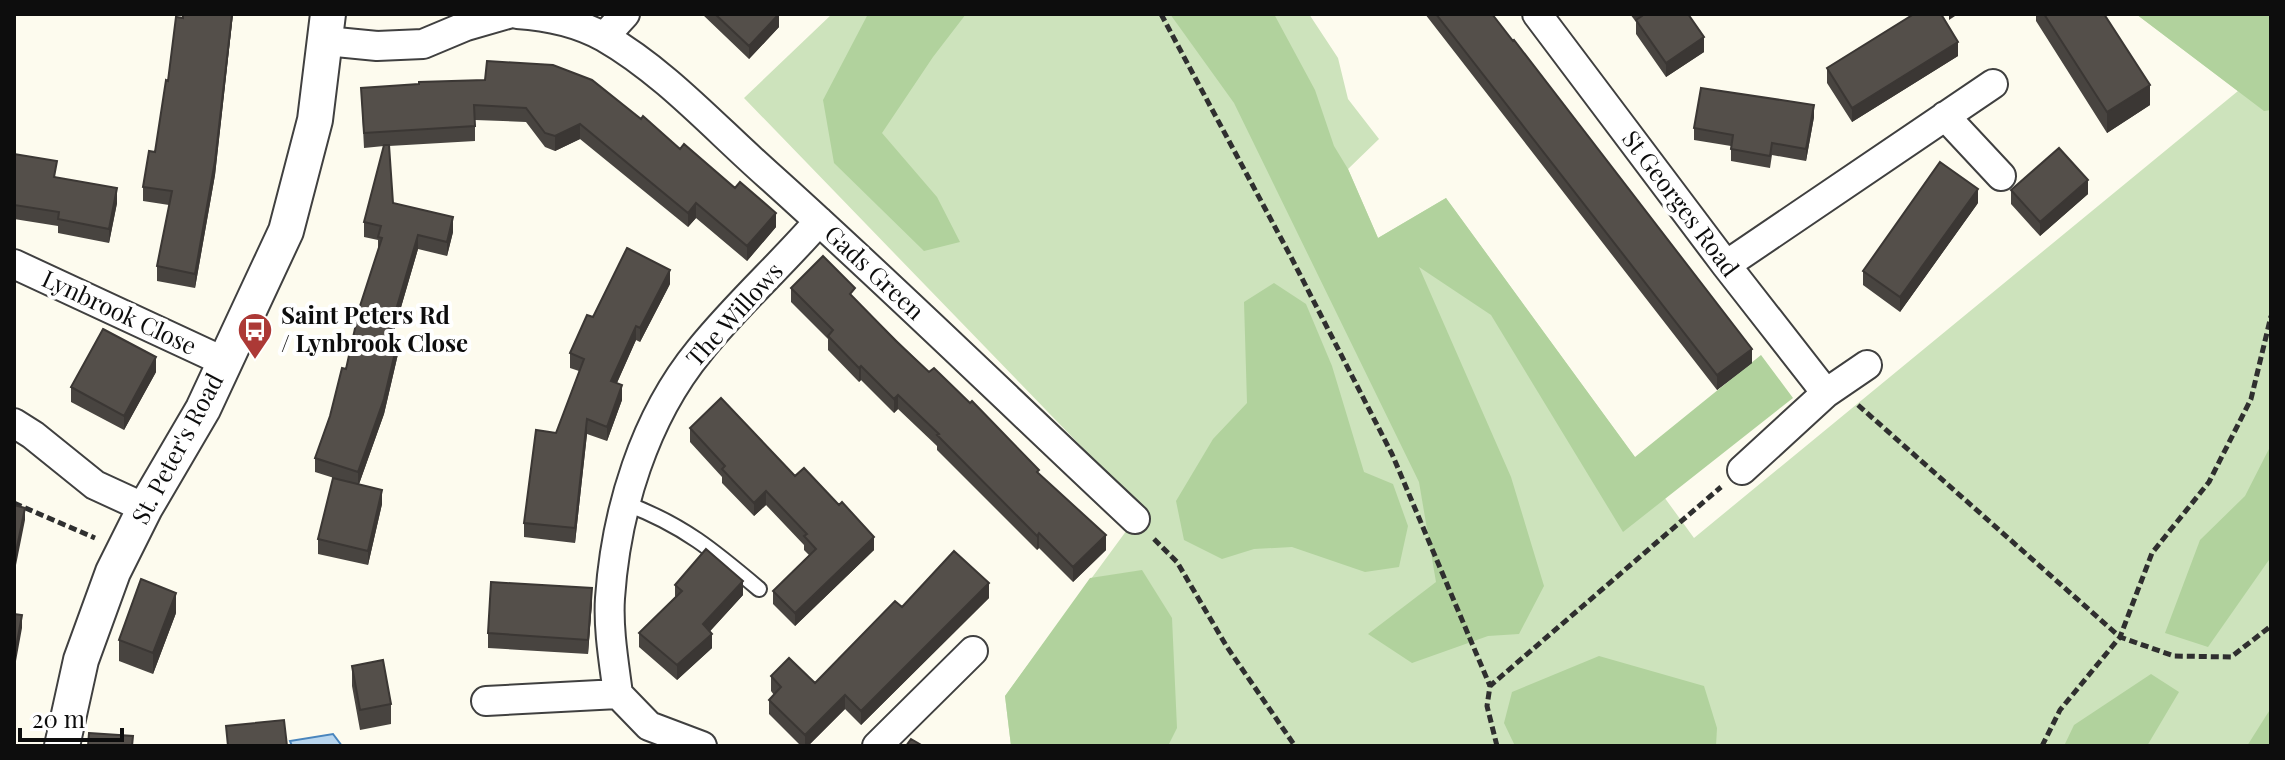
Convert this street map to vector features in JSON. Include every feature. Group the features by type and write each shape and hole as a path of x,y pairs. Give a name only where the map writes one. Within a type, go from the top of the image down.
{"street":[{"path":"327,28 377,46 423,44 466,26 508,14"},
{"name":"Gads Green","path":"517,14 549,16 604,37 654,73 819,221 1135,519"},
{"path":"604,37 625,14"},
{"name":"St Georges Road","path":"1537,14 1726,265 1831,389"},
{"name":"St. Peter's Road","path":"62,746 81,660 113,572 145,508 203,409 286,231 315,120 327,28"},
{"path":"1726,265 1993,84"},
{"path":"1945,116 2001,176"},
{"name":"The Willows","path":"618,694 610,600 619,535 638,458 668,396 698,352 819,221"},
{"name":"Lynbrook Close","path":"14,264 225,362"},
{"path":"1742,470 1831,389 1867,365"},
{"path":"14,423 95,485 145,508"},
{"path":"877,746 973,651"},
{"path":"486,701 618,694 649,726 702,746"}],"lane":[{"path":"627,504 684,529 707,544 759,589"}],"path":[{"path":"1161,14 1392,454 1490,686 1487,706 1497,746"},
{"path":"2042,746 2060,710 2120,637 2152,553 2209,482 2251,399 2271,316"},
{"path":"1831,389 2120,637 2174,656 2231,657 2271,626"},
{"path":"1490,686 1742,470"},
{"path":"14,503 125,551"},
{"path":"1135,519 1177,562 1227,647 1295,746"}],"green space":[{"path":"832,14 1309,14 1338,58 1348,99 1379,139 1348,169 1378,238 1446,198 1694,538 2238,91 2136,14 2271,14 2271,746 1011,746 1005,696 1135,519 1136,503 744,98"},
{"path":"868,14 966,14 882,133 937,197 960,242 924,251 834,163 823,100"},
{"path":"1170,14 1274,14 1315,90 1334,146 1348,169 1378,238 1446,198 1635,457 1761,355 1793,398 1623,532 1491,315 1419,267 1511,477 1544,586 1519,634 1488,636 1412,663 1368,634 1436,582 1419,482 1234,103"},
{"path":"2136,14 2271,14 2271,110 2264,111"},
{"path":"1274,283 1306,304 1332,366 1364,472 1393,484 1408,526 1399,567 1365,572 1292,547 1254,549 1222,559 1184,540 1176,501 1213,439 1247,403 1244,302"},
{"path":"2271,445 2271,557 2208,647 2165,633 2200,540 2245,496"},
{"path":"1142,570 1172,618 1177,728 1168,746 1011,746 1005,696 1090,578"},
{"path":"1599,656 1704,686 1717,728 1716,746 1515,746 1504,723 1512,692"},
{"path":"2151,674 2179,692 2147,746 2064,746 2074,725"},
{"path":"2271,708 2271,746 2247,746"}],"water":[{"path":"333,734 342,746 292,746 290,741"}],"building":[{"path":"183,14 232,14 215,161 195,274 157,266 172,191 143,187 149,151 155,152 176,17 183,18"},
{"path":"715,14 779,14 749,46"},
{"path":"1436,14 1492,14 1752,349 1717,375"},
{"path":"1641,14 1688,14 1704,37 1666,63 1636,20"},
{"path":"1914,14 1941,14 1958,42 1852,108 1827,68"},
{"path":"2044,14 2104,14 2150,85 2107,112"},
{"path":"487,61 553,65 592,80 641,119 643,116 680,149 684,144 735,188 740,182 776,213 747,246 696,203 688,213 580,124 555,136 545,133 526,108 474,105 475,126 364,133 361,88 485,80"},
{"path":"1701,88 1814,105 1806,149 1772,143 1770,156 1731,149 1733,135 1694,128"},
{"path":"384,145 389,145 393,203 453,217 447,242 418,235 388,337 398,340 384,399 358,472 315,458 342,368 346,369 360,306 382,238 378,237 381,226 364,222"},
{"path":"2059,148 2088,180 2040,222 2011,190"},
{"path":"14,154 57,161 54,177 117,188 109,229 58,219 59,212 14,205"},
{"path":"1940,162 1978,189 1900,297 1863,271"},
{"path":"627,248 670,270 640,328 636,326 611,381 622,385 607,427 587,419 575,528 524,523 536,430 556,433 584,359 570,353 587,315 593,317"},
{"path":"823,256 855,288 850,294 896,341 929,372 934,368 970,403 972,401 1039,470 1037,472 1106,535 1073,567 1039,533 1037,536 898,395 894,399 828,336 833,330 791,288"},
{"path":"103,329 156,357 124,416 71,387"},
{"path":"721,398 795,476 804,468 839,505 842,502 874,537 795,613 773,591 816,549 804,536 807,534 766,491 754,503 690,428"},
{"path":"333,478 382,490 368,551 318,539"},
{"path":"14,505 25,508 14,562"},
{"path":"706,549 743,581 703,624 712,634 677,665 639,633 682,591 675,585"},
{"path":"954,551 989,583 861,711 845,695 805,735 769,700 781,687 771,676 789,658 815,683 895,601 902,607"},
{"path":"141,579 176,593 153,653 119,640"},
{"path":"491,582 592,588 588,640 488,633"},
{"path":"14,614 22,615 14,659"},
{"path":"383,660 391,704 360,710 352,666"},
{"path":"284,720 287,746 228,746 226,726"},
{"path":"89,733 133,736 132,746 88,746"},
{"path":"911,739 923,746 906,746"}],"place":[{"name":"Saint Peters Rd / Lynbrook Close","path":"255,361"}]}
